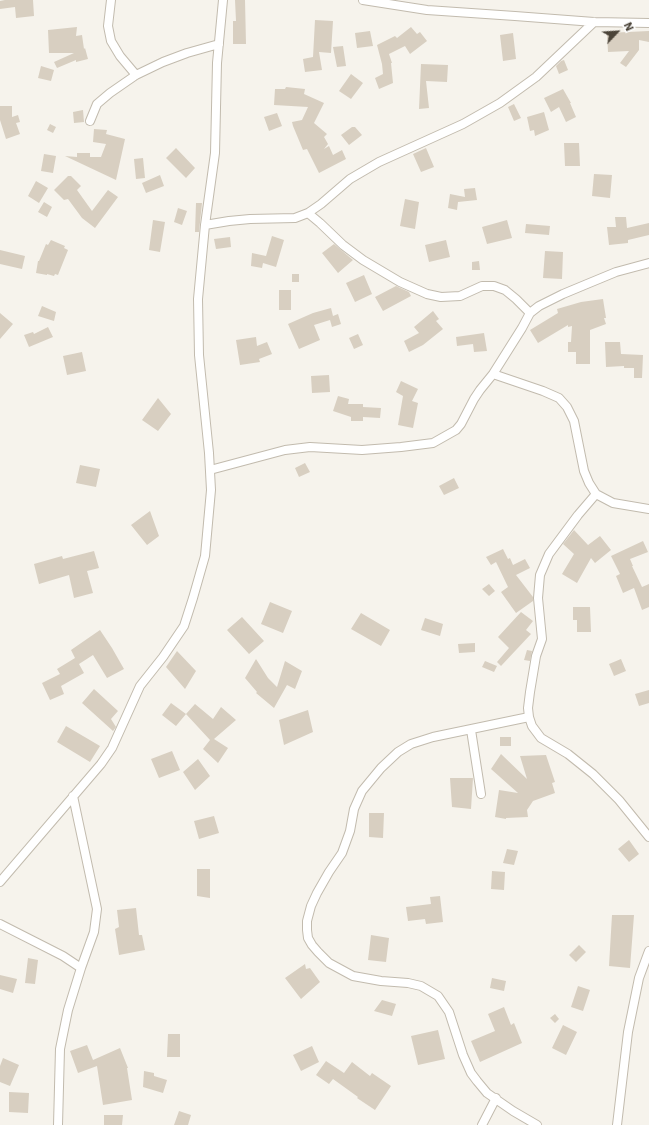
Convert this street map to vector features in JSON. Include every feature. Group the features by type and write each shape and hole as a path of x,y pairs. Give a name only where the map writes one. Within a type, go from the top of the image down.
{"street":[{"path":"111,0 108,26 111,41 120,56 136,75"},
{"path":"0,882 101,764 112,748 140,686 184,626 205,556 211,490 198,355 198,299 205,225 215,152 219,44 223,0"},
{"path":"363,0 427,10 594,22 649,23"},
{"path":"205,225 250,219 294,218 308,213 350,179 379,162 463,124 500,103 536,77 594,22"},
{"path":"90,121 97,104 136,75 163,62 187,53 219,44"},
{"path":"308,213 343,245 363,260 400,282 427,294 441,297 460,296 482,286 494,286 505,290 516,298 530,313"},
{"path":"210,470 285,450 310,446 362,450 400,447 432,442 456,430 461,424 474,399 493,374 530,313 539,306 569,291 616,272 649,263"},
{"path":"493,374 559,398 567,408 574,421 584,471 596,494 613,503 649,510"},
{"path":"596,494 548,554 540,575 538,598 542,639 536,656 528,708 529,717 532,726 541,738 568,754 593,774 619,800 649,837"},
{"path":"529,717 411,744 398,752 381,768 362,791 354,809 350,831 342,853 329,872 311,906 307,921 307,930 308,938 318,952 329,963 353,976 421,986 438,996 449,1012 463,1055 471,1073 477,1081 487,1092 513,1111 537,1125"},
{"path":"471,730 481,794"},
{"path":"58,1125 60,1049 68,1010 94,932 97,909 73,796"},
{"path":"0,924 63,956 81,968"},
{"path":"617,1125 628,1032 639,978 648,955"},
{"path":"482,1125 496,1098"}],"building":[{"path":"33,0 34,16 16,18 15,7 0,9 0,1"},
{"path":"235,0 245,0 246,44 233,44 233,21 236,21"},
{"path":"315,20 333,21 331,53 319,52 322,70 305,72 303,59 313,57"},
{"path":"77,27 76,36 82,35 84,49 85,48 88,59 76,62 76,60 57,68 54,62 74,53 49,53 48,30"},
{"path":"411,27 417,34 420,32 427,41 410,54 405,46 389,54 392,63 393,83 379,89 375,78 383,74 377,45 395,36 397,38"},
{"path":"370,31 373,46 357,48 355,33"},
{"path":"649,31 649,42 639,40 639,50 626,67 620,63 629,51 608,52 607,33"},
{"path":"513,33 516,59 503,61 500,35"},
{"path":"343,46 346,66 337,67 333,47"},
{"path":"564,60 568,70 559,74 556,66"},
{"path":"421,64 448,65 447,82 426,81 429,108 419,109"},
{"path":"41,66 54,70 51,81 38,78"},
{"path":"351,74 363,83 351,99 339,91"},
{"path":"286,87 305,89 304,94 324,103 314,123 327,134 324,137 328,144 324,149 329,146 333,155 342,150 346,159 319,173 307,149 303,150 292,122 302,120 308,107 274,105 275,89 285,89"},
{"path":"563,89 571,103 576,117 566,122 559,107 551,112 544,98"},
{"path":"514,104 521,118 514,121 508,107"},
{"path":"0,106 12,106 12,117 18,115 20,122 16,123 20,134 6,139 0,120"},
{"path":"83,110 84,122 74,123 73,112"},
{"path":"544,112 549,130 535,136 534,130 530,131 527,117"},
{"path":"277,113 282,126 269,131 264,117"},
{"path":"50,124 56,127 53,133 47,130"},
{"path":"352,127 355,127 362,135 349,145 341,135"},
{"path":"94,129 107,130 106,134 125,139 116,180 65,156 77,157 77,153 90,153 90,157 101,157 106,144 93,142"},
{"path":"564,143 579,143 580,166 565,166"},
{"path":"176,148 195,168 186,178 166,158"},
{"path":"426,148 434,167 421,172 413,154"},
{"path":"44,154 56,156 53,173 41,171"},
{"path":"143,158 145,178 136,179 134,159"},
{"path":"594,174 612,175 610,198 592,196"},
{"path":"160,175 164,186 146,193 142,183"},
{"path":"68,176 71,176 81,186 77,190 92,211 108,190 118,197 95,228 82,218 68,199 64,200 54,190"},
{"path":"36,181 48,188 39,203 28,196"},
{"path":"475,188 477,200 458,202 457,210 448,208 450,194 465,197 464,189"},
{"path":"405,199 419,202 415,229 400,226"},
{"path":"44,202 52,207 47,217 38,212"},
{"path":"196,203 202,203 199,232 195,232"},
{"path":"178,208 187,211 182,225 174,222"},
{"path":"615,217 626,217 627,228 649,223 649,235 628,240 628,243 609,245 607,227 616,227"},
{"path":"153,220 165,222 160,252 149,250"},
{"path":"507,220 512,238 487,244 482,227"},
{"path":"526,224 550,226 549,235 525,233"},
{"path":"272,236 284,240 276,267 263,263 262,268 251,266 252,253 266,256"},
{"path":"230,237 231,247 216,249 214,239"},
{"path":"51,240 65,246 64,248 68,250 58,275 55,274 54,276 36,273 38,261 46,244 48,245"},
{"path":"446,240 450,257 429,262 425,245"},
{"path":"334,244 353,260 338,273 322,253"},
{"path":"0,250 25,256 22,269 0,264"},
{"path":"545,251 563,252 562,279 543,278"},
{"path":"479,261 480,270 472,270 472,262"},
{"path":"292,274 299,274 299,282 292,282"},
{"path":"364,275 372,294 355,302 346,283"},
{"path":"396,286 409,292 411,296 383,311 375,297"},
{"path":"279,290 291,290 291,310 279,310"},
{"path":"603,299 606,318 604,318 606,324 590,330 590,364 576,364 576,352 568,352 568,342 571,342 572,326 568,327 568,325 538,343 530,330 558,313 557,309 581,302"},
{"path":"42,306 56,312 54,321 38,316"},
{"path":"331,308 333,316 338,314 341,324 332,327 330,320 314,325 320,340 299,349 288,324 313,313"},
{"path":"433,311 439,319 436,321 443,329 423,345 409,352 404,341 419,333 414,327"},
{"path":"0,313 13,324 0,339"},
{"path":"48,327 53,337 29,347 24,335 33,332 34,334"},
{"path":"484,333 487,351 474,352 473,344 457,346 456,337"},
{"path":"358,334 363,345 354,349 349,338"},
{"path":"256,337 257,346 267,342 272,354 259,359 260,362 240,365 236,340"},
{"path":"605,342 620,342 621,354 643,355 642,378 634,378 634,368 624,368 624,366 606,367"},
{"path":"82,352 86,371 67,375 63,356"},
{"path":"329,375 330,392 312,393 311,376"},
{"path":"401,381 418,389 412,401 418,403 413,428 398,425 403,396 396,392"},
{"path":"338,396 349,399 348,404 363,404 363,407 381,408 380,418 363,417 363,421 351,421 351,417 333,411"},
{"path":"158,398 171,414 158,431 142,420"},
{"path":"305,463 310,472 299,477 295,468"},
{"path":"80,465 100,469 96,487 76,483"},
{"path":"454,478 459,488 444,495 439,486"},
{"path":"150,511 159,536 147,545 131,525"},
{"path":"574,530 588,545 600,536 611,550 595,563 591,558 577,583 562,574 574,554 563,544"},
{"path":"643,541 648,552 630,559 642,587 649,584 649,607 642,610 634,588 623,593 616,576 620,574 611,556"},
{"path":"503,549 513,565 525,559 530,568 516,575 533,597 533,601 516,613 501,592 508,587 496,562 491,565 486,557"},
{"path":"94,551 99,568 87,571 93,593 74,598 69,575 39,584 34,564 62,556 63,559"},
{"path":"489,584 495,591 489,596 482,589"},
{"path":"270,602 292,611 283,633 261,624"},
{"path":"573,607 590,607 591,632 577,632 577,620 573,620"},
{"path":"521,612 533,621 526,630 531,634 501,666 497,662 509,648 498,637"},
{"path":"361,613 390,630 381,646 351,629"},
{"path":"242,617 264,641 249,654 227,630"},
{"path":"425,618 443,624 440,636 421,630"},
{"path":"100,630 124,669 107,678 93,655 79,664 84,673 61,686 64,694 50,700 42,683 60,674 57,669 75,658 71,650"},
{"path":"475,643 475,652 459,653 458,644"},
{"path":"527,650 532,651 530,661 524,660"},
{"path":"177,651 196,671 185,689 166,667"},
{"path":"256,659 268,678 277,687 285,661 302,671 295,689 287,685 274,708 256,693 257,692 245,678"},
{"path":"621,659 626,671 614,676 609,664"},
{"path":"485,661 497,666 494,672 482,667"},
{"path":"94,689 118,711 111,719 116,727 113,731 82,703"},
{"path":"649,690 649,703 639,706 635,694"},
{"path":"171,703 186,714 176,726 162,715"},
{"path":"195,704 213,719 221,707 236,720 214,739 228,748 218,763 203,749 210,740 186,714"},
{"path":"308,710 313,732 284,745 279,720"},
{"path":"66,726 100,746 90,762 57,742"},
{"path":"500,737 511,737 511,746 500,746"},
{"path":"172,751 180,770 159,778 151,759"},
{"path":"501,754 527,779 520,756 546,755 555,782 552,783 555,793 533,801 527,810 528,817 506,819 495,817 499,790 518,793 491,769"},
{"path":"198,759 210,776 195,790 183,772"},
{"path":"450,778 473,778 471,809 452,807"},
{"path":"369,813 384,813 383,838 369,837"},
{"path":"214,816 219,833 199,839 194,821"},
{"path":"629,840 639,854 629,862 618,849"},
{"path":"507,849 518,851 514,865 503,863"},
{"path":"197,869 210,869 210,898 197,896"},
{"path":"492,871 505,872 504,890 491,889"},
{"path":"440,896 443,922 426,924 425,919 408,921 406,907 431,904 430,897"},
{"path":"136,908 139,935 142,935 145,950 119,955 115,929 119,927 117,910"},
{"path":"612,915 634,915 630,968 609,966"},
{"path":"371,935 389,938 386,962 368,960"},
{"path":"579,945 586,952 576,962 569,955"},
{"path":"28,958 38,960 35,984 25,983"},
{"path":"305,964 306,969 310,968 320,982 301,999 285,978"},
{"path":"0,975 17,979 13,993 0,989"},
{"path":"492,978 506,981 504,991 490,988"},
{"path":"578,986 590,990 583,1011 571,1007"},
{"path":"382,1000 396,1004 392,1016 374,1011"},
{"path":"504,1007 511,1025 514,1023 522,1043 480,1062 471,1041 495,1031 488,1014"},
{"path":"555,1014 559,1019 555,1023 550,1018"},
{"path":"563,1025 577,1032 566,1055 552,1048"},
{"path":"438,1030 445,1059 418,1065 411,1036"},
{"path":"168,1034 180,1034 180,1057 167,1057"},
{"path":"87,1045 93,1060 120,1048 128,1068 132,1100 103,1105 97,1066 78,1073 70,1051"},
{"path":"312,1046 319,1062 301,1071 293,1055"},
{"path":"3,1058 19,1065 10,1086 0,1082 0,1066"},
{"path":"326,1061 344,1073 352,1062 370,1076 372,1073 391,1086 375,1110 333,1079 329,1084 316,1075"},
{"path":"144,1071 154,1073 154,1076 167,1080 163,1093 143,1087"},
{"path":"9,1092 29,1093 28,1113 9,1112"},
{"path":"179,1111 191,1115 188,1125 174,1125"},
{"path":"104,1115 123,1115 122,1125 104,1125"}]}
